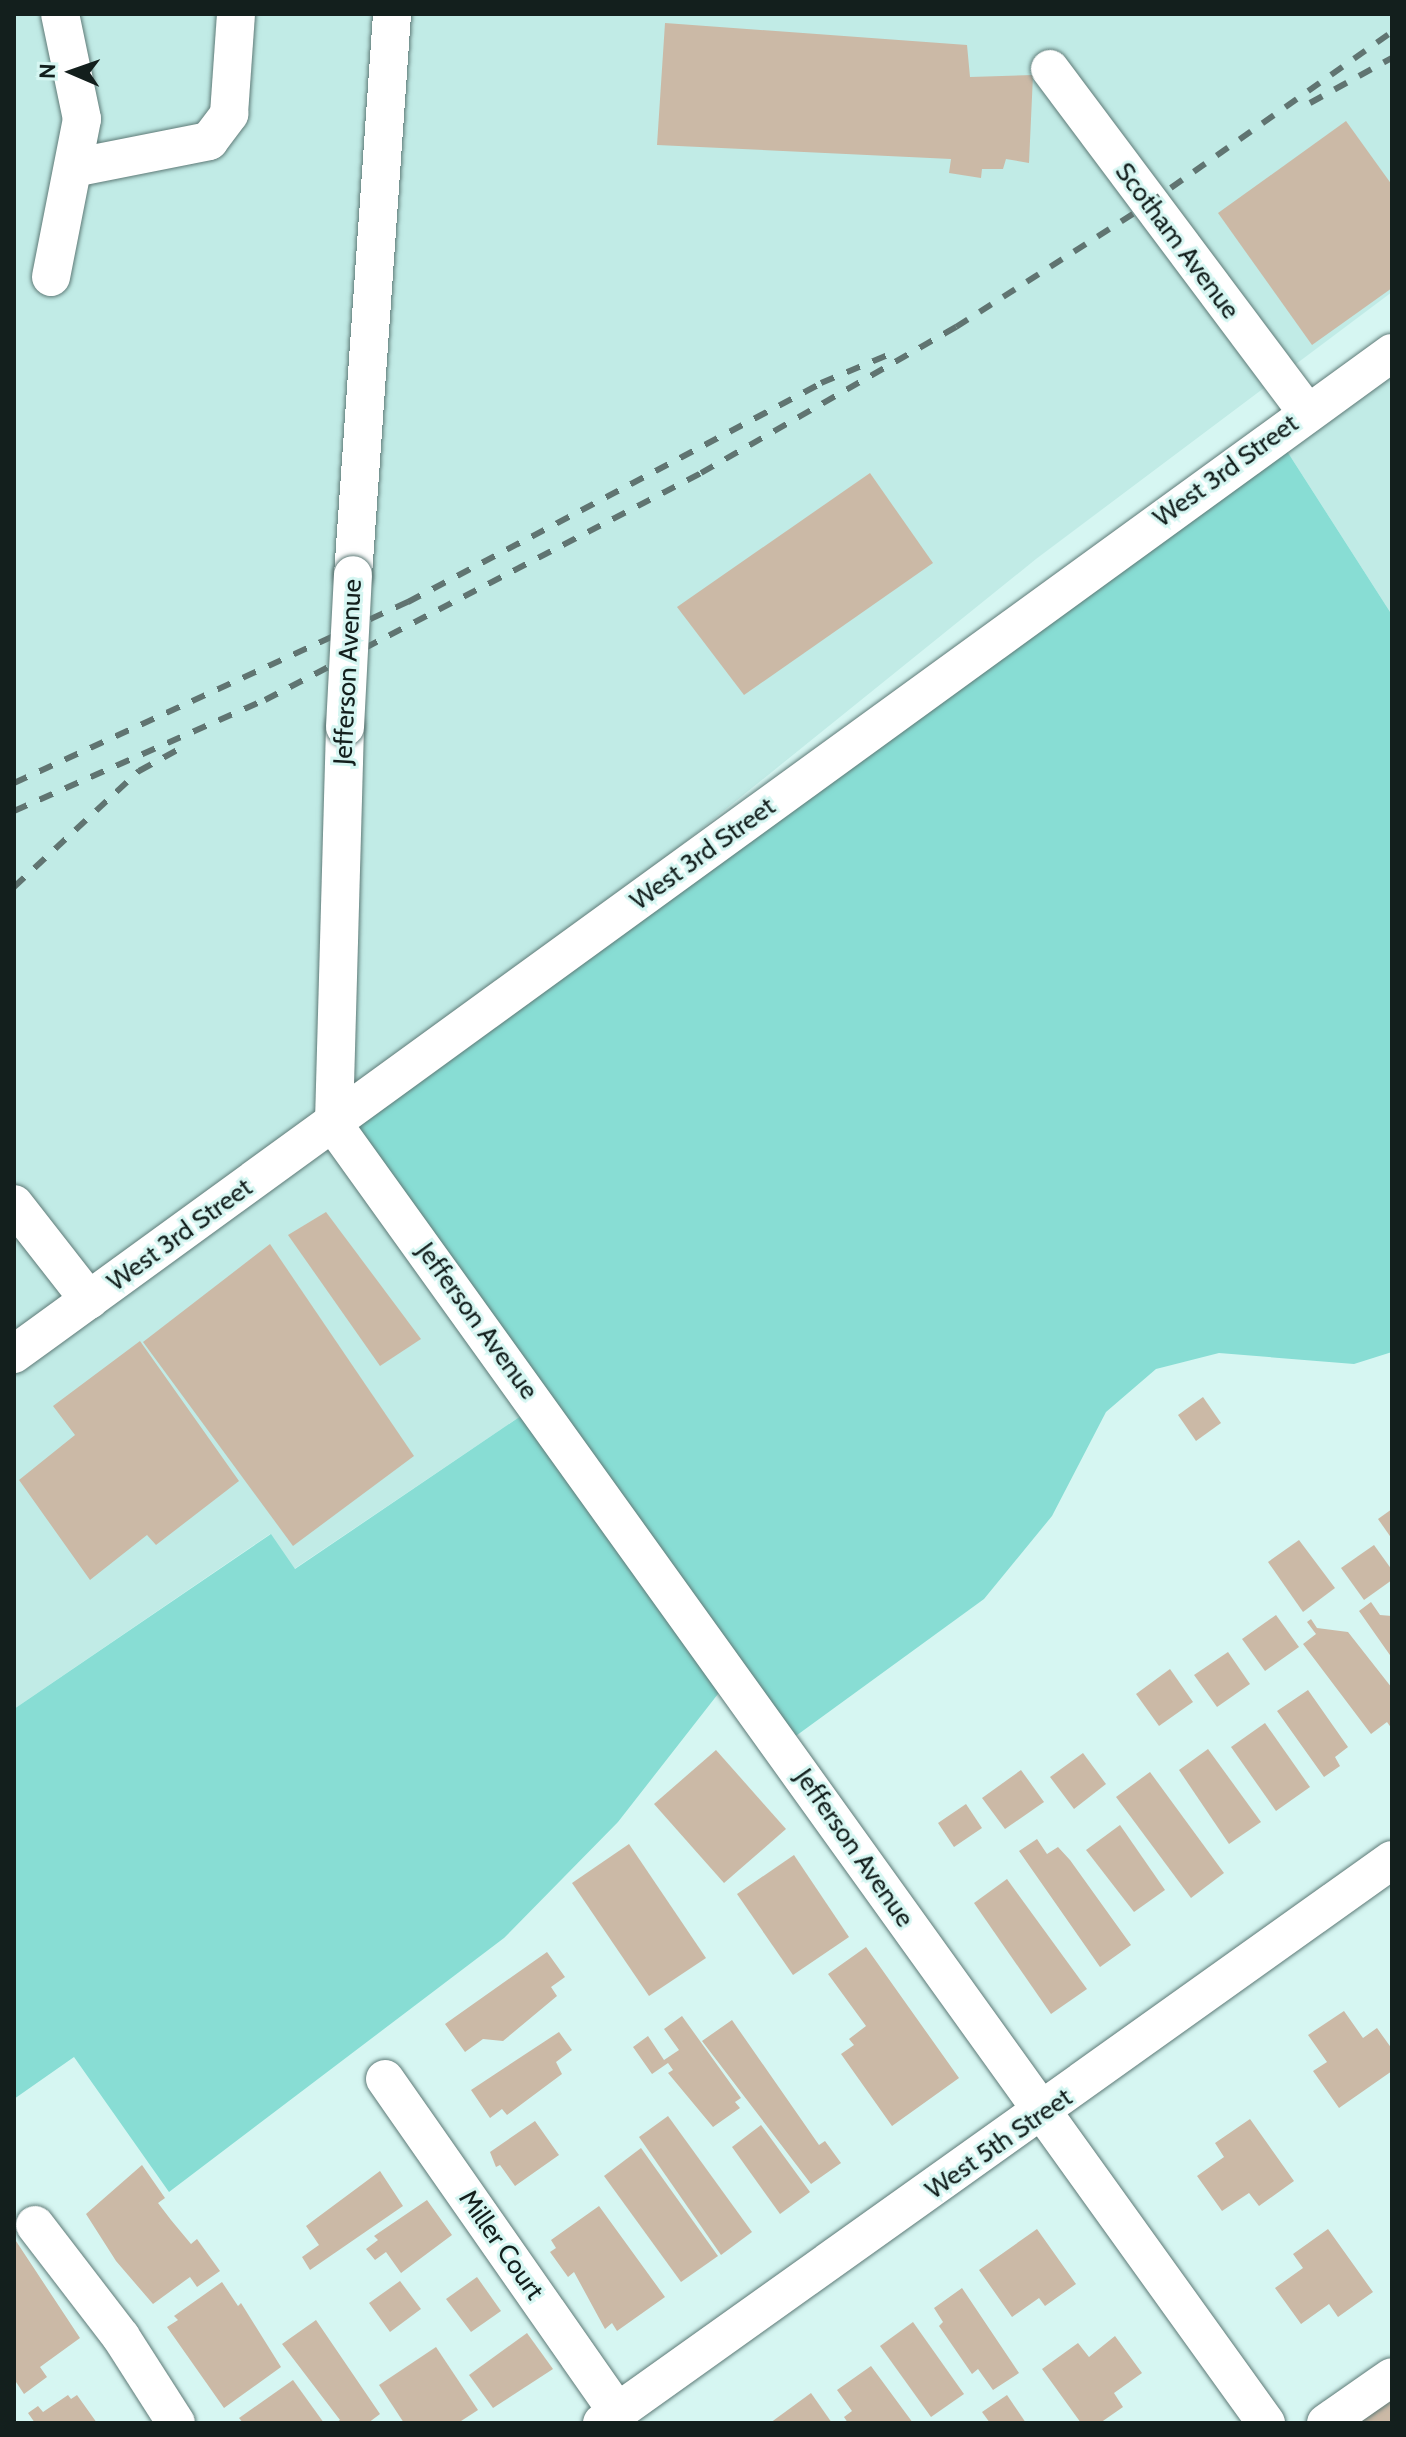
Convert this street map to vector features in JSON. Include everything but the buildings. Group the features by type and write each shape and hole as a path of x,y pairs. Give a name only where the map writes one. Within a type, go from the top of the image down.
{"street":[{"path":"51,277 82,119 60,14"},
{"path":"73,168 209,141 229,114 236,14"},
{"name":"Jefferson Avenue","path":"392,14 345,727 334,1125 1266,2423"},
{"name":"Scotham Avenue","path":"1050,69 1307,412"},
{"name":"West 3rd Street","path":"14,1354 334,1125 1307,412 1392,353"},
{"path":"14,1204 89,1300"},
{"name":"West 5th Street","path":"610,2418 1042,2113 1392,1860"},
{"name":"Miller Court","path":"385,2079 610,2418"},
{"path":"35,2225 121,2337 176,2423"},
{"path":"1326,2423 1392,2377"}],"shaded area":[{"path":"14,14 1392,14 1392,292 1036,559 334,1125 537,1405 294,1569 270,1534 14,1709"},
{"path":"1392,353 1392,615 1276,434"},
{"path":"1276,434 1392,615 1392,1352 1354,1364 1219,1353 1156,1369 1106,1412 1052,1516 984,1599 782,1746 732,1676 618,1822 504,1938 169,2192 74,2057 14,2099 14,1709 271,1534 295,1569 537,1405 334,1125"}],"railway":[{"path":"14,811 265,700 701,473 956,327 1148,204 1392,32"},
{"path":"1310,103 1392,58"},
{"path":"14,783 408,602 821,383 890,354"},
{"path":"14,887 139,771 179,749"}]}
